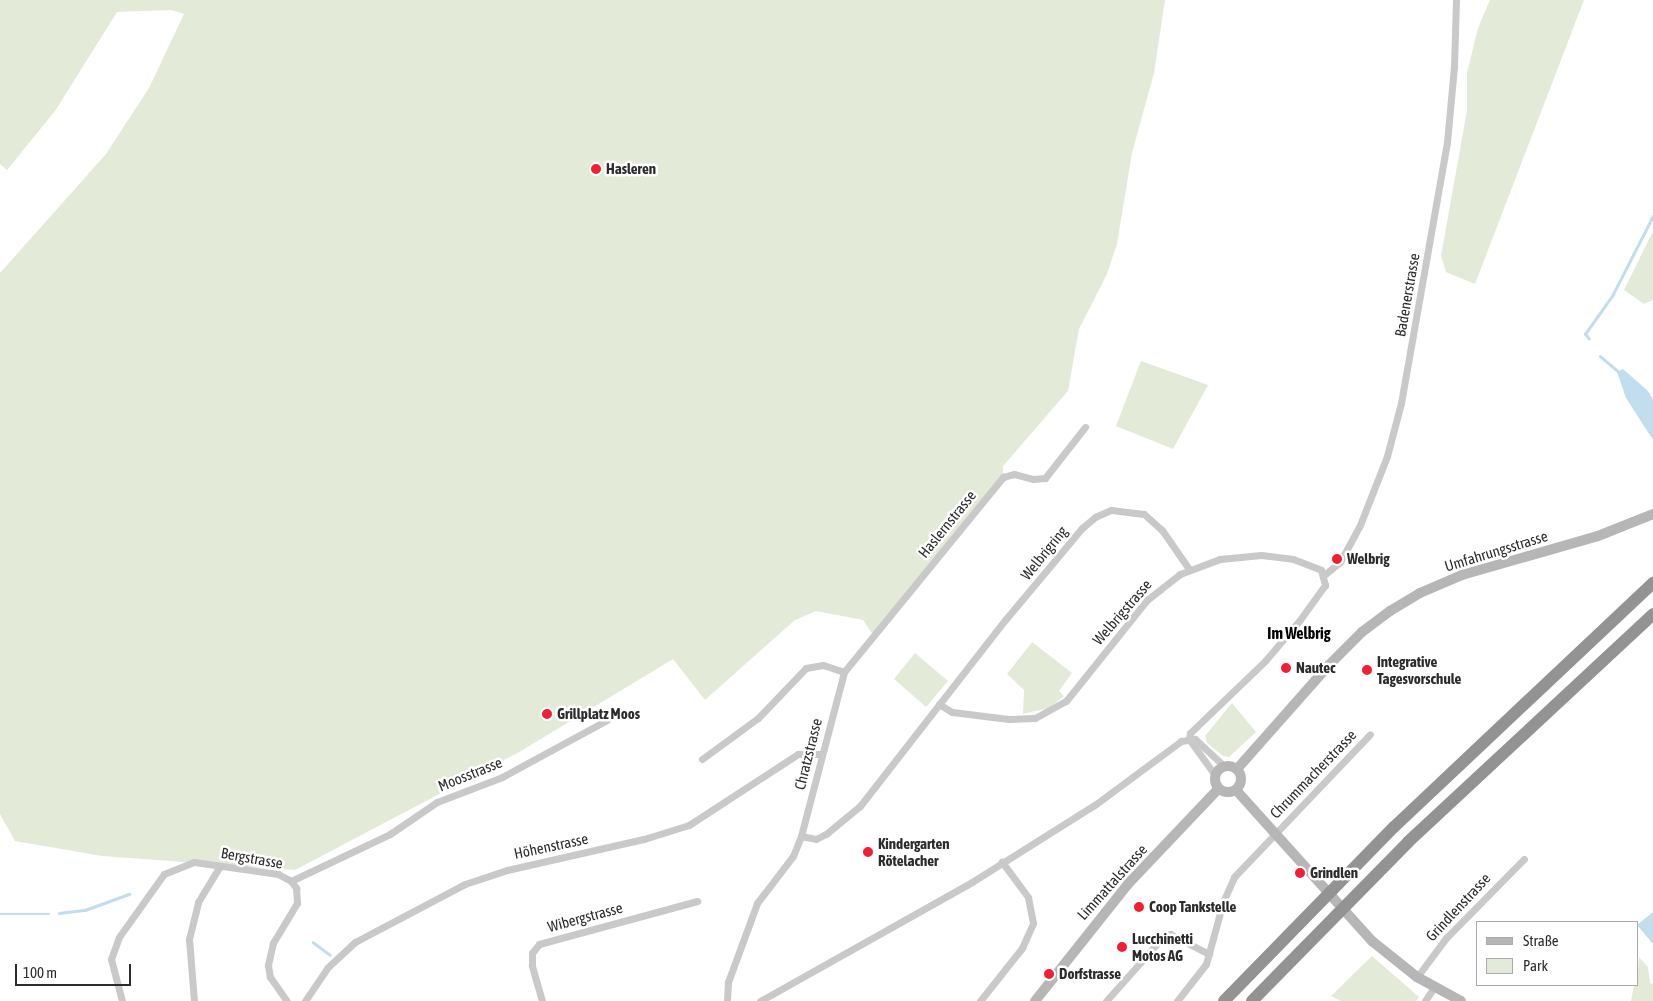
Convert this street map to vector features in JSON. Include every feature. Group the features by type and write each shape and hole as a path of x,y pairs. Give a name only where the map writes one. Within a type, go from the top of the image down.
{"highway":[{"path":"1224,1001 1400,821 1653,583"},
{"path":"1252,1001 1402,848 1653,614"}],"main road":[{"name":"Umfahrungsstrasse","path":"1237,769 1324,670 1362,632 1390,612 1420,594 1462,575 1598,536 1653,514"},
{"path":"1224,766 1237,769 1242,779 1236,790 1227,793 1218,789 1215,775 1224,766"},
{"name":"Limmattalstrasse","path":"1035,1001 1128,884 1218,789"},
{"path":"1236,790 1349,916 1385,953 1434,988 1461,1001"}],"street":[{"name":"Badenerstrasse","path":"1324,574 1340,562 1360,525 1387,456 1401,403 1447,142 1454,67 1456,0"},
{"name":"Haslernstrasse","path":"844,672 1003,477 1014,474 1033,479 1045,478 1085,427"},
{"name":"Welbrigring","path":"939,704 1005,620 1082,528 1095,517 1111,510 1144,514 1162,530 1190,569"},
{"name":"Welbrigstrasse","path":"939,704 952,712 1009,719 1035,718 1051,712 1066,701 1147,600 1158,589 1190,569 1220,559 1261,555 1309,564 1324,574"},
{"path":"1215,775 1189,739 1190,733 1265,661 1299,621 1323,590 1324,574"},
{"path":"702,759 758,718 806,668 823,665 844,672"},
{"name":"Chratzstrasse","path":"727,1001 728,982 750,918 764,892 793,856 801,836 844,672"},
{"path":"801,836 816,839 848,817 939,704"},
{"name":"Moosstrasse","path":"291,881 390,834 437,802 518,770 607,720"},
{"name":"Chrummacherstrasse","path":"1178,1001 1201,972 1209,954 1223,902 1234,877 1370,734"},
{"path":"760,1001 972,882 1092,806 1181,741 1195,739 1224,766"},
{"name":"Höhenstrasse","path":"305,1001 327,968 355,942 465,884 507,870 644,839 689,825 798,754 822,754"},
{"name":"Grindlenstrasse","path":"1417,976 1446,938 1524,859"},
{"name":"Bergstrasse","path":"122,1001 112,967 113,948 164,874 194,862 278,874 291,881 296,888 297,903 273,944 268,965 270,977 287,1001"},
{"path":"980,1001 1022,948 1033,923 1028,897 1002,862"},
{"path":"194,1001 189,939 198,902 220,866"},
{"name":"Wibergstrasse","path":"542,1001 532,965 532,953 539,944 698,901"},
{"path":"1106,1001 1163,937 1170,934 1209,954"},
{"path":"1425,1001 1434,988"}],"green space":[{"path":"0,0 1165,0 1154,73 1132,153 1117,244 1107,274 1079,329 1068,391 1003,466 1003,477 873,635 863,620 816,611 795,620 705,700 673,659 521,751 295,870 102,856 15,841 0,814 0,273 106,154 149,88 184,14 171,10 117,12 55,111 7,170 0,164"},
{"path":"1490,0 1584,0 1475,284 1446,272 1441,256 1467,110 1467,73 1478,28"},
{"path":"1653,231 1653,300 1644,304 1624,290"},
{"path":"1141,361 1208,385 1173,449 1116,426"},
{"path":"1032,642 1072,673 1059,691 1064,696 1049,708 1023,714 1024,690 1007,674"},
{"path":"915,653 948,681 926,707 894,679"},
{"path":"1232,703 1256,732 1229,757 1223,756 1207,743 1205,736"},
{"path":"1372,956 1419,997 1416,1001 1341,1001 1331,996"},
{"path":"1639,957 1648,967 1650,983 1653,984 1653,1001 1631,1001 1634,986 1638,986"}],"water":[{"path":"1623,369 1648,391 1653,400 1653,440 1626,398 1617,372"},
{"path":"1653,912 1653,944 1638,926"}],"waterway":[{"path":"1589,339 1585,334 1612,296 1653,216"},
{"path":"1600,356 1618,371"},
{"path":"59,913 85,910 129,894"},
{"path":"0,914 49,914"},
{"path":"313,942 330,955"}],"place":[{"name":"Hasleren","path":"596,169"},
{"name":"Welbrig","path":"1337,559"},
{"name":"Nautec","path":"1286,668"},
{"name":"Integrative Tagesvorschule","path":"1367,670"},
{"name":"Grillplatz Moos","path":"547,714"},
{"name":"Kindergarten Rötelacher","path":"868,852"},
{"name":"Grindlen","path":"1300,873"},
{"name":"Coop Tankstelle","path":"1139,907"},
{"name":"Lucchinetti Motos AG","path":"1122,947"},
{"name":"Dorfstrasse","path":"1049,974"}],"district":[{"name":"Im Welbrig","path":"1299,633"}]}
